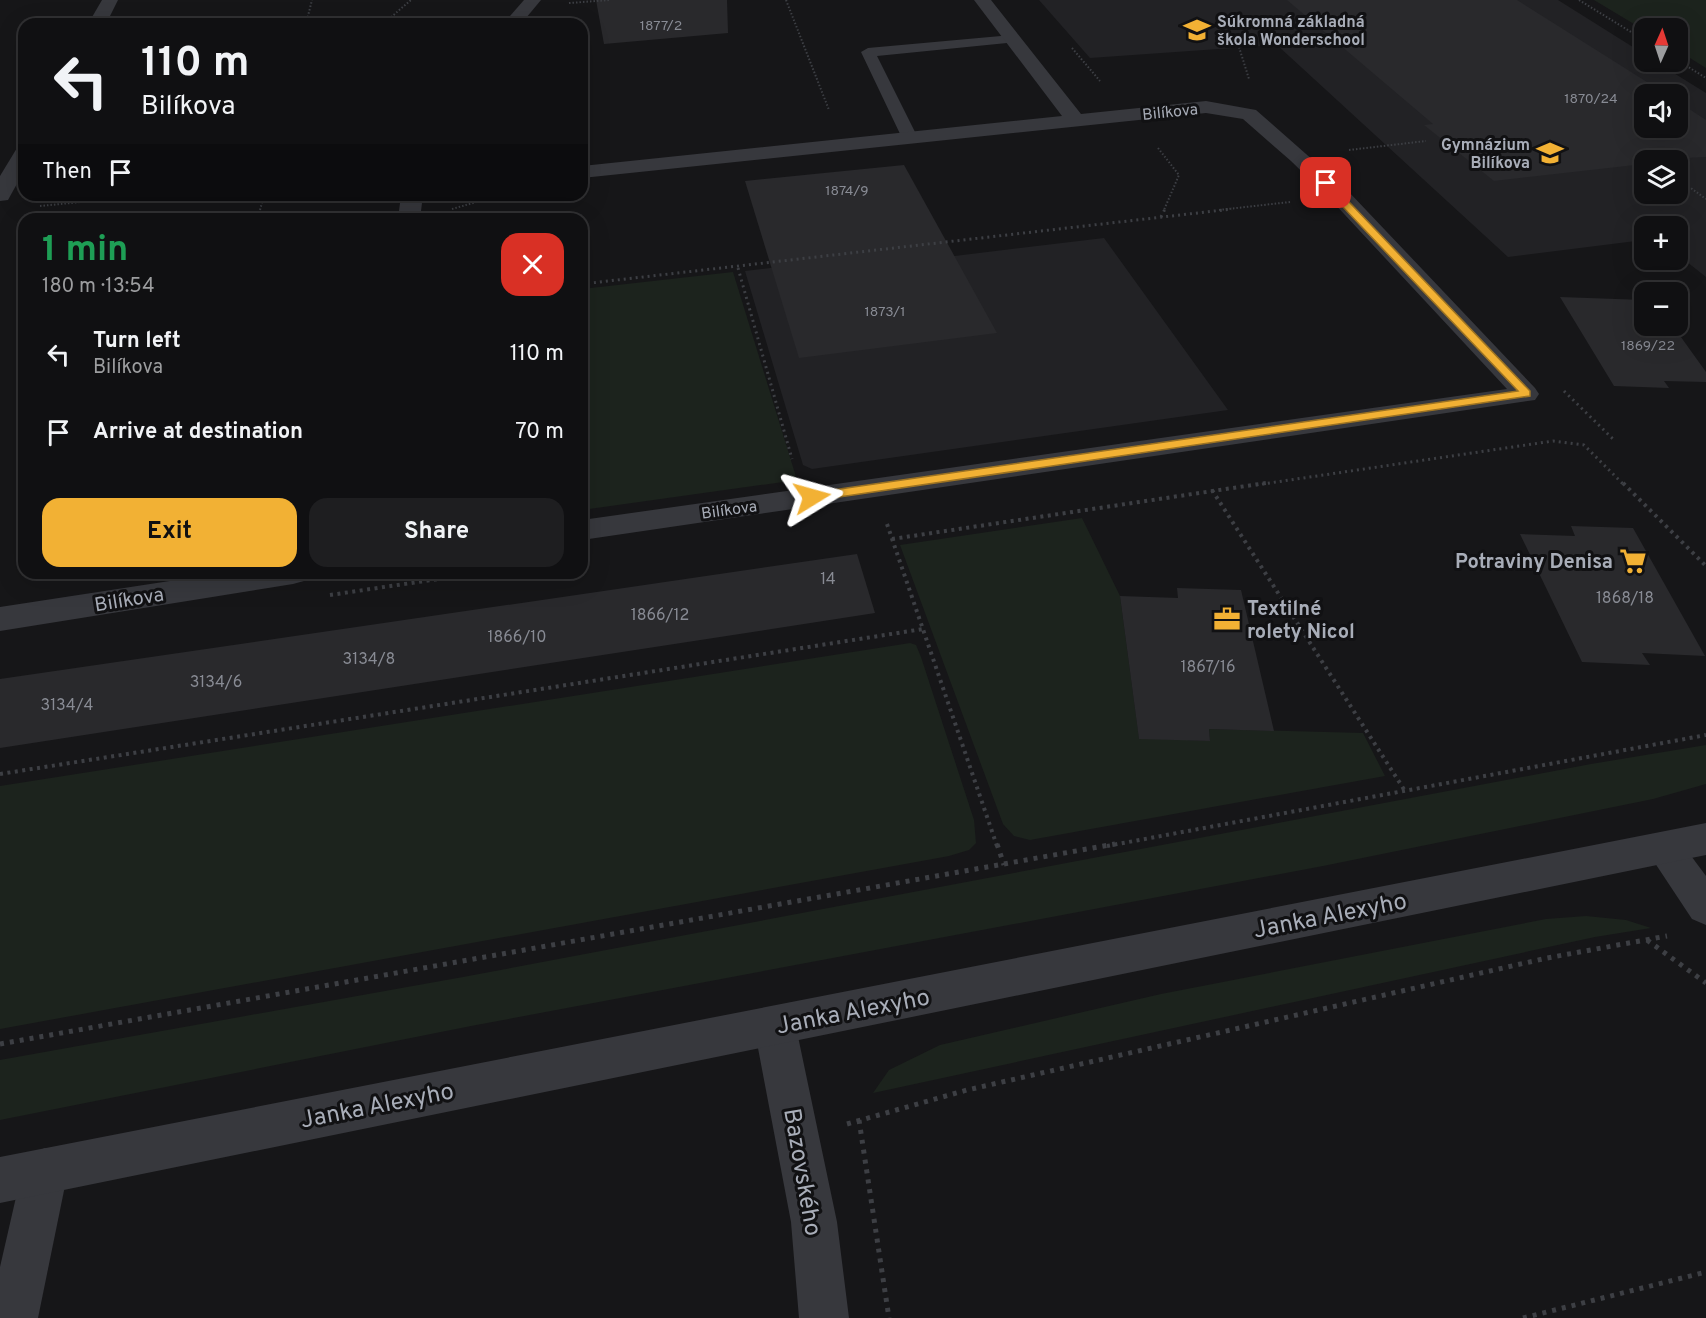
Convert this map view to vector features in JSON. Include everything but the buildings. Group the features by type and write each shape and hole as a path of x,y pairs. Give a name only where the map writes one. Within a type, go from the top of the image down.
{"street":[{"path":"100,18 110,0"},
{"path":"517,18 533,0"},
{"path":"982,0 1076,121"},
{"name":"Bilíkova","path":"588,171 1206,107 1249,114 1340,196 1526,393 588,529"},
{"path":"0,195 18,163"},
{"name":"Bilíkova","path":"0,619 255,579"},
{"name":"Janka Alexyho","path":"0,1180 775,1027 1706,839"},
{"path":"1664,848 1706,907"},
{"name":"Bazovského","path":"775,1027 814,1222 824,1318"},
{"path":"12,1318 45,1171"}],"lane":[{"path":"910,138 868,52 1012,39"}],"path":[{"path":"308,18 312,0"},
{"path":"390,18 411,0"},
{"path":"559,4 610,0"},
{"path":"786,0 830,115"},
{"path":"1579,0 1634,34"},
{"path":"1688,67 1706,78"},
{"path":"1131,115 1179,175 1161,217"},
{"path":"1688,186 1706,199"},
{"path":"63,204 86,201"},
{"path":"446,213 458,205 475,201"},
{"path":"588,283 738,268 1291,202"},
{"path":"738,268 794,469"},
{"path":"892,539 1553,441 1584,445 1706,566"},
{"path":"1212,490 1405,791"},
{"path":"878,520 887,524 1004,865"},
{"path":"0,774 923,629"},
{"path":"0,1044 1004,865 1706,735"},
{"path":"797,1138 967,1090 1547,958 1676,935"},
{"path":"1646,940 1706,983"},
{"path":"859,1120 889,1318"},
{"path":"1523,1318 1706,1272"}],"shaded area":[{"name":"Gymnázium Bilíkova","path":"1039,0 1558,0 1634,48 1634,72 1672,72 1706,93 1706,277 1688,263 1688,216 1634,216 1634,241 1508,257 1277,45 1090,58"},
{"path":"1594,0 1706,0 1706,68 1688,57 1688,18 1634,18 1634,24"},
{"path":"1104,238 1228,410 812,469 803,465 745,271 858,258 880,265"},
{"path":"733,272 797,480 588,509 588,288"},
{"path":"1082,518 1120,596 1139,738 1210,741 1209,729 1363,733 1385,776 1030,840 1014,836 1003,824 900,545"},
{"path":"910,643 916,645 921,657 974,820 976,843 969,850 949,856 0,1029 0,786"},
{"path":"1706,745 1706,784 1653,799 1323,866 471,1026 0,1120 0,1060 463,977 1591,764"},
{"path":"1586,916 1626,920 1651,928 1595,937 873,1093 889,1070 940,1045 1161,994 1546,919"}],"place":[{"name":"Súkromná základná škola Wonderschool","path":"1197,30"},
{"name":"Gymnázium Bilíkova","path":"1550,153"},
{"name":"Potraviny Denisa","path":"1633,561"},
{"name":"Textilné rolety Nicol","path":"1227,619"}],"route":[{"path":"812,497 1526,393 1326,183"}]}
